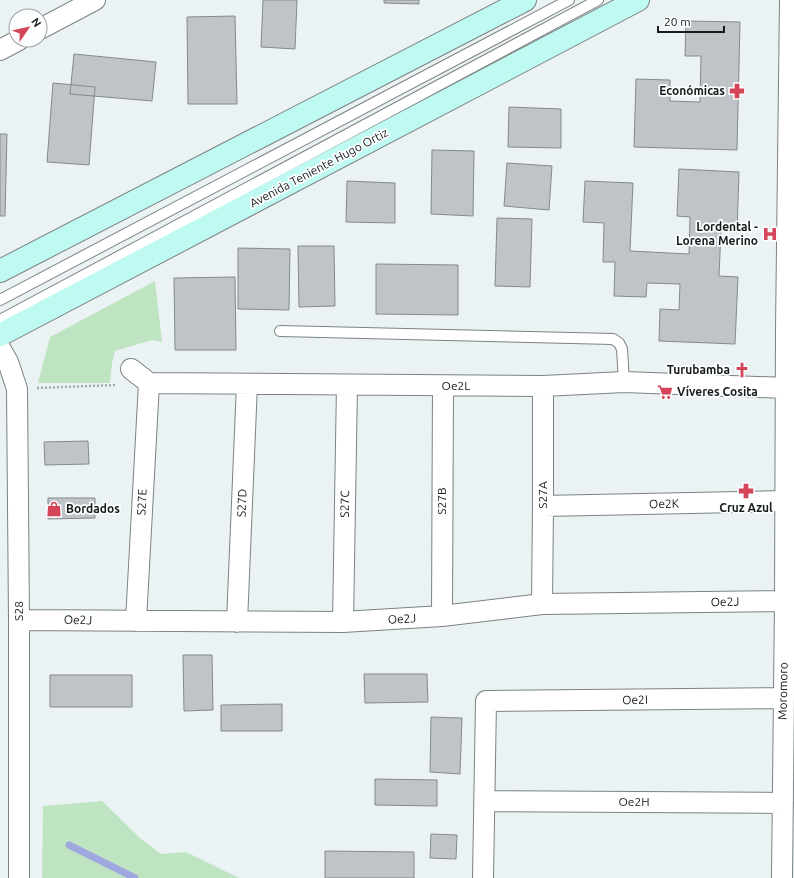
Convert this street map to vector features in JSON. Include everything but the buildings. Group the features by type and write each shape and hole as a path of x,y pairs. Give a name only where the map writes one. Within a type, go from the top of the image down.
{"main road":[{"path":"0,271 525,0"},
{"name":"Avenida Teniente Hugo Ortiz","path":"0,335 638,0"}],"street":[{"path":"48,25 95,0"},
{"name":"Moromoro","path":"782,878 783,803 788,750 783,698 789,641 785,601 789,538 785,501 790,437 786,388 790,330 790,0"},
{"name":"S28","path":"0,348 8,362 16,389 19,620 19,878"},
{"path":"131,369 149,383"},
{"name":"Oe2L","path":"149,383 542,386 624,382 786,388"},
{"name":"S27E","path":"136,621 149,383"},
{"name":"S27D","path":"237,622 246,384"},
{"name":"S27C","path":"343,622 347,385"},
{"name":"S27B","path":"442,386 442,616"},
{"name":"S27A","path":"542,386 542,604"},
{"name":"Oe2K","path":"543,506 785,501"},
{"name":"Oe2J","path":"19,620 343,622 442,616 542,604 785,601"},
{"name":"Oe2I","path":"485,801 486,701 783,698"},
{"path":"483,878 485,801"},
{"name":"Oe2H","path":"485,801 783,803"}],"lane":[{"path":"0,300 569,0"},
{"path":"0,320 598,0"},
{"path":"280,331 613,338 619,343 622,349 624,382"}],"path":[{"path":"16,389 149,383"}],"green space":[{"path":"155,281 162,342 152,340 115,351 110,383 38,383 50,337"},
{"path":"102,801 141,839 161,854 186,852 239,878 42,878 43,806"}],"waterway":[{"path":"69,845 135,878"}],"place":[{"name":"Económicas","path":"737,91"},
{"name":"Lordental - Lorena Merino","path":"770,234"},
{"name":"Turubamba","path":"742,370"},
{"name":"Víveres Cosita","path":"665,392"},
{"name":"Cruz Azul","path":"746,491"},
{"name":"Bordados","path":"54,509"}]}
